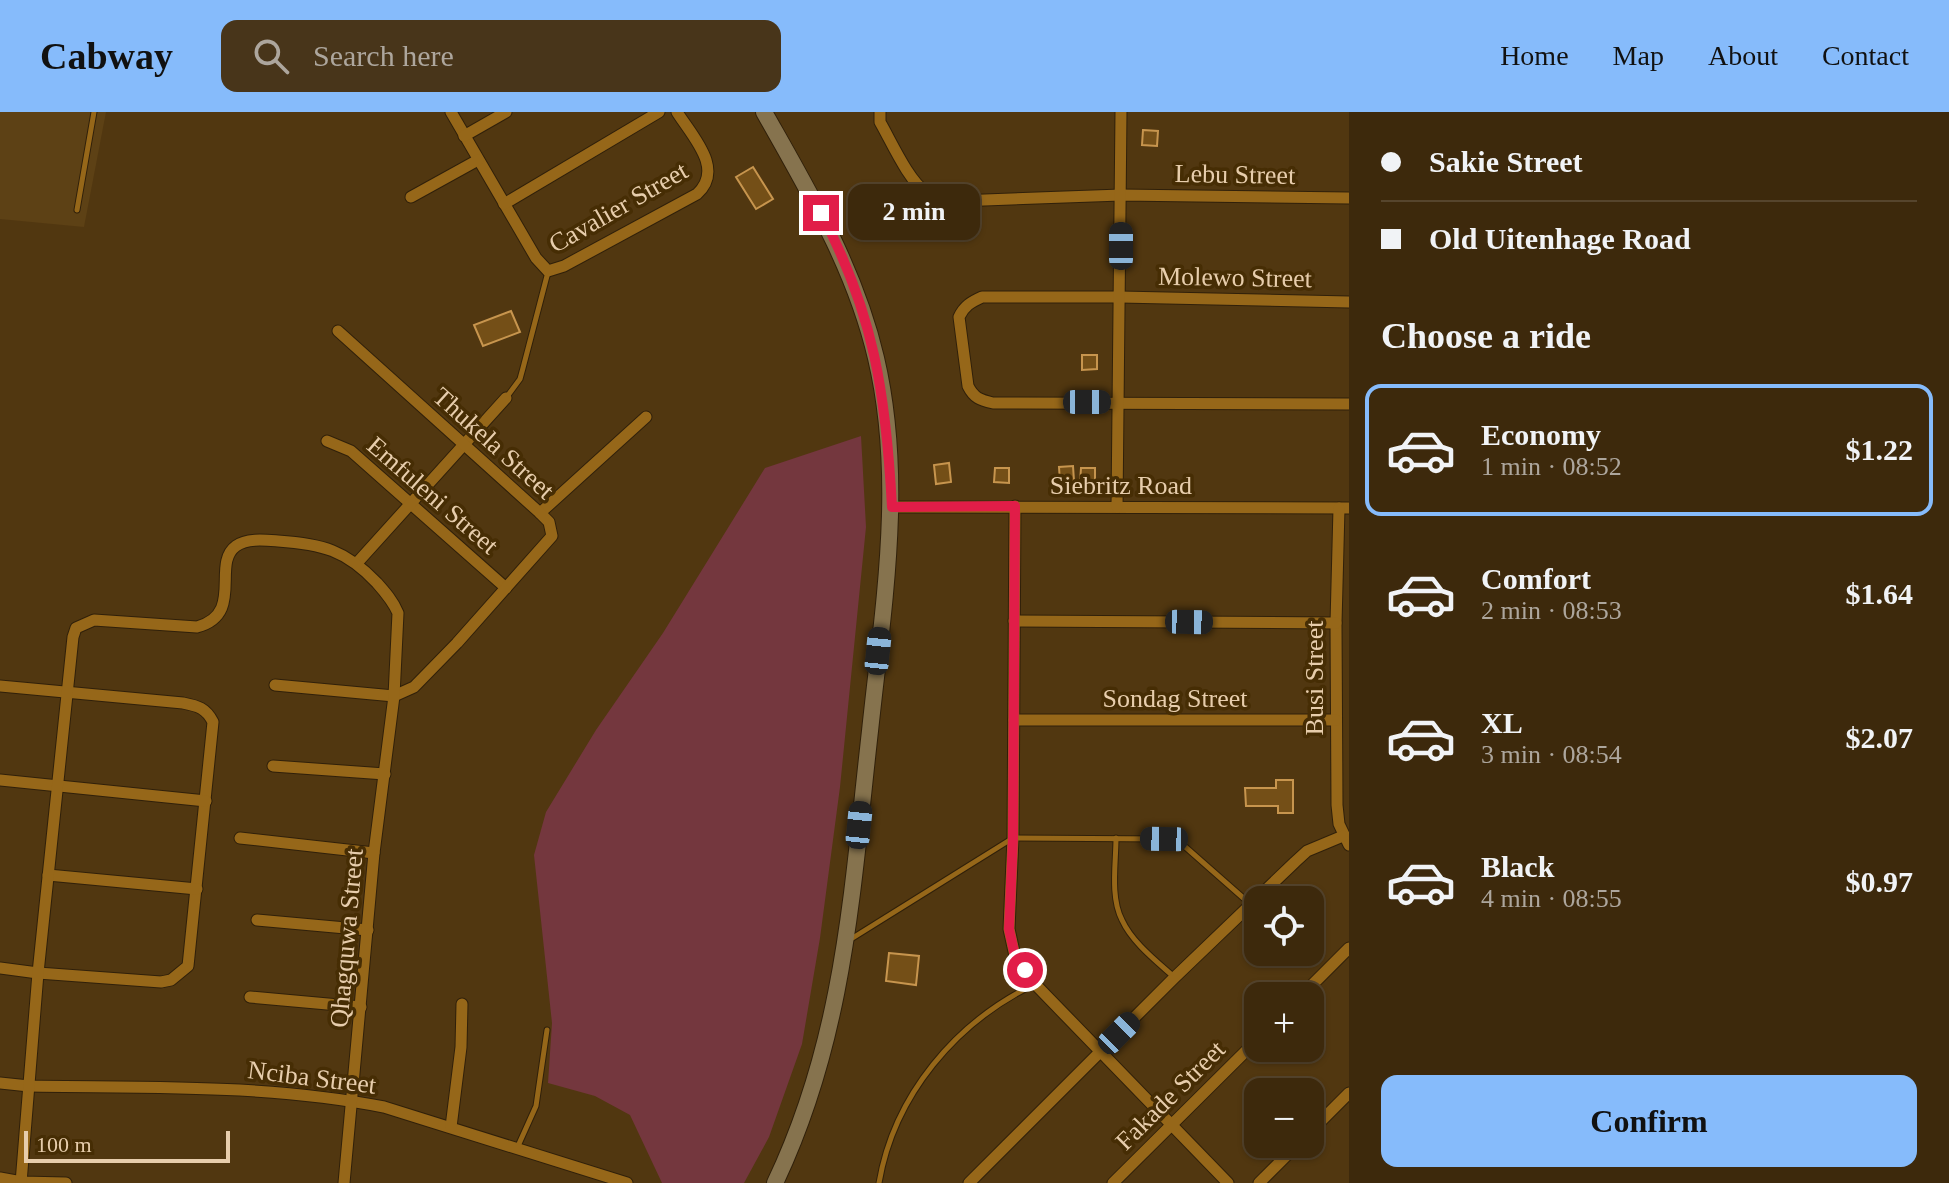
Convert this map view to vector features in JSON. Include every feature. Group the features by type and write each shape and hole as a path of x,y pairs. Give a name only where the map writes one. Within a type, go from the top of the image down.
{"street":[{"path":"451,112 536,258 548,271"},
{"path":"464,136 506,112"},
{"path":"504,204 659,112"},
{"name":"Cavalier Street","path":"548,271 564,266 697,194 709,179 708,163 677,112"},
{"path":"764,112 833,236 867,321 886,413 892,507 846,943 822,1061 796,1136 775,1183"},
{"name":"Lebu Street","path":"880,112 880,122 916,183 939,198 958,201 1121,195 1349,198"},
{"path":"1117,507 1121,112"},
{"path":"411,197 478,160"},
{"name":"Molewo Street","path":"1119,402 993,403 980,400 968,386 959,317 971,301 982,297 1349,302"},
{"name":"Thukela Street","path":"338,331 540,513 549,522 552,536 425,678 394,696"},
{"path":"22,1182 65,691 76,628 94,620 197,627 208,624 223,607 228,556 245,541 296,542 333,550 357,563 506,398"},
{"path":"1119,402 1349,404"},
{"path":"540,513 646,417"},
{"name":"Emfuleni Street","path":"327,441 351,451 506,588"},
{"path":"1015,506 1013,838 1009,929 1015,956 1035,984 1228,1183"},
{"name":"Siebritz Road","path":"892,507 1344,508"},
{"name":"Busi Street","path":"1344,508 1336,623 1336,720 1337,805 1346,840"},
{"name":"Qhagquwa Street","path":"344,1183 374,853 394,696 398,613 394,603 357,563"},
{"path":"1014,621 1336,623"},
{"path":"275,685 394,696"},
{"path":"0,686 183,703 209,712 213,722 188,966 171,980 161,982 0,968"},
{"name":"Sondag Street","path":"1014,720 1336,720"},
{"path":"273,766 385,774"},
{"path":"0,780 206,801"},
{"path":"240,838 374,853"},
{"path":"1269,886 1307,851 1346,840"},
{"path":"48,875 197,889"},
{"path":"969,1183 1244,909"},
{"path":"257,920 368,930"},
{"path":"1315,982 1349,948"},
{"path":"250,997 361,1007"},
{"path":"451,1127 461,1047 462,1004"},
{"name":"Fakade Street","path":"1113,1183 1244,1053"},
{"name":"Nciba Street","path":"0,1083 208,1088 353,1101 451,1127 627,1183"},
{"path":"1324,1118 1349,1093"},
{"path":"1259,1183 1284,1158"},
{"path":"0,1178 66,1183"}],"lane":[{"path":"77,210 94,112"},
{"path":"506,398 520,379 548,271"},
{"path":"846,943 1013,838 1164,839 1182,844 1244,900"},
{"path":"1116,838 1116,905 1122,921 1133,937 1174,978"},
{"path":"879,1183 887,1151 902,1115 916,1087 940,1055 1005,998 1035,984"},
{"path":"517,1147 536,1106 547,1030"}],"shaded area":[{"path":"0,112 106,112 84,227 0,219"},
{"path":"861,436 866,527 840,787 802,1044 769,1137 744,1183 662,1183 630,1115 595,1096 548,1083 552,1023 534,855 546,812 596,730 663,633 765,468"}],"building":[{"path":"1143,130 1158,131 1157,146 1142,145"},
{"path":"753,167 773,199 756,209 736,177"},
{"path":"511,311 520,332 483,346 474,325"},
{"path":"1082,355 1097,355 1097,369 1082,370"},
{"path":"949,463 951,482 936,484 934,465"},
{"path":"1073,466 1074,481 1060,482 1059,467"},
{"path":"995,468 1009,468 1009,483 994,482"},
{"path":"1081,468 1095,468 1095,484 1080,483"},
{"path":"1276,780 1293,780 1293,813 1278,813 1278,806 1246,806 1245,788 1276,788"},
{"path":"889,953 919,956 916,985 886,981"}],"route":[{"path":"821,213 852,279 877,361 886,413 892,507 1015,506 1013,838 1009,929 1015,956 1025,970"}]}
